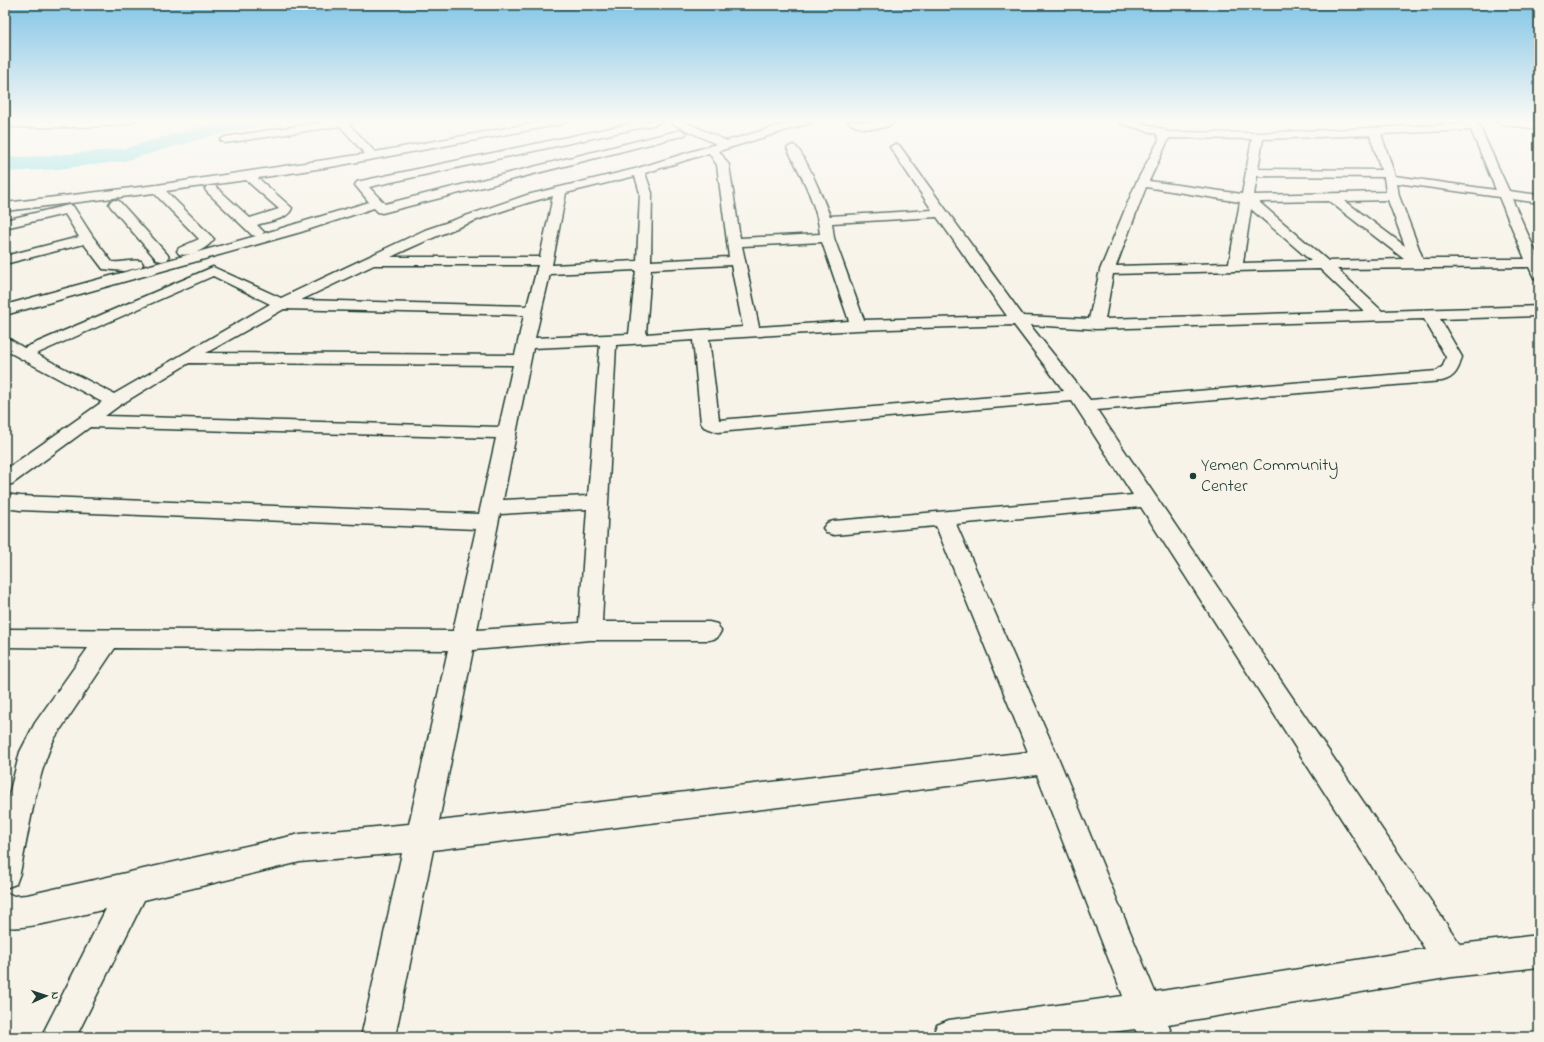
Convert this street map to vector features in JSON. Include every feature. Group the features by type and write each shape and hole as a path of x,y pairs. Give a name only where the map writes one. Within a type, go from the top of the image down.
{"street":[{"path":"5,200 254,170"},
{"path":"5,207 157,189 292,170"},
{"path":"343,170 361,185 382,209 538,170"},
{"path":"361,185 436,170"},
{"path":"491,170 503,178"},
{"path":"5,479 114,401 281,304 430,233 531,198 644,170"},
{"path":"724,170 737,262 752,332"},
{"path":"803,170 825,220 827,238 858,325"},
{"path":"911,170 1018,320 1081,400 1452,961"},
{"path":"1096,324 1107,270 1149,170"},
{"path":"1386,170 1393,196 1418,263"},
{"path":"1107,270 1418,263 1536,269 1532,246 1503,194 1493,170"},
{"path":"637,339 644,266 646,193 639,171"},
{"path":"1235,267 1252,172 1388,176 1539,199"},
{"path":"248,223 280,214 286,208 249,176"},
{"path":"1142,183 1247,199 1393,196"},
{"path":"5,224 69,209 87,239 108,266 124,267 195,248 204,243 207,239 157,189"},
{"path":"211,189 262,237"},
{"path":"378,1037 560,190"},
{"path":"1332,197 1418,263"},
{"path":"1247,199 1324,265 1378,316"},
{"path":"5,310 262,237 296,229 377,203"},
{"path":"115,204 162,257"},
{"path":"825,220 941,214"},
{"path":"23,354 213,271 296,229"},
{"path":"735,242 827,238"},
{"path":"5,260 87,239"},
{"path":"372,261 544,266 644,266 737,262"},
{"path":"213,271 281,304 533,311"},
{"path":"186,358 525,351 608,340 858,325 1018,320 1096,324 1539,311"},
{"path":"701,335 710,422 718,426 1081,400 1265,392 1442,376 1451,368 1454,357 1430,315"},
{"path":"590,631 608,340"},
{"path":"5,343 23,354 114,401"},
{"path":"88,421 507,432"},
{"path":"834,528 1148,500"},
{"path":"5,501 490,515 599,502"},
{"path":"943,518 1046,762 1152,1024"},
{"path":"5,638 463,641 590,631 709,631"},
{"path":"5,872 34,752 44,731 108,639"},
{"path":"5,908 8,912 27,911 300,848 421,836 1046,762"},
{"path":"58,1037 134,887"},
{"path":"949,1037 1152,1024 1452,961 1539,951"}],"place":[{"name":"Yemen Community Center","path":"1193,476"}]}
